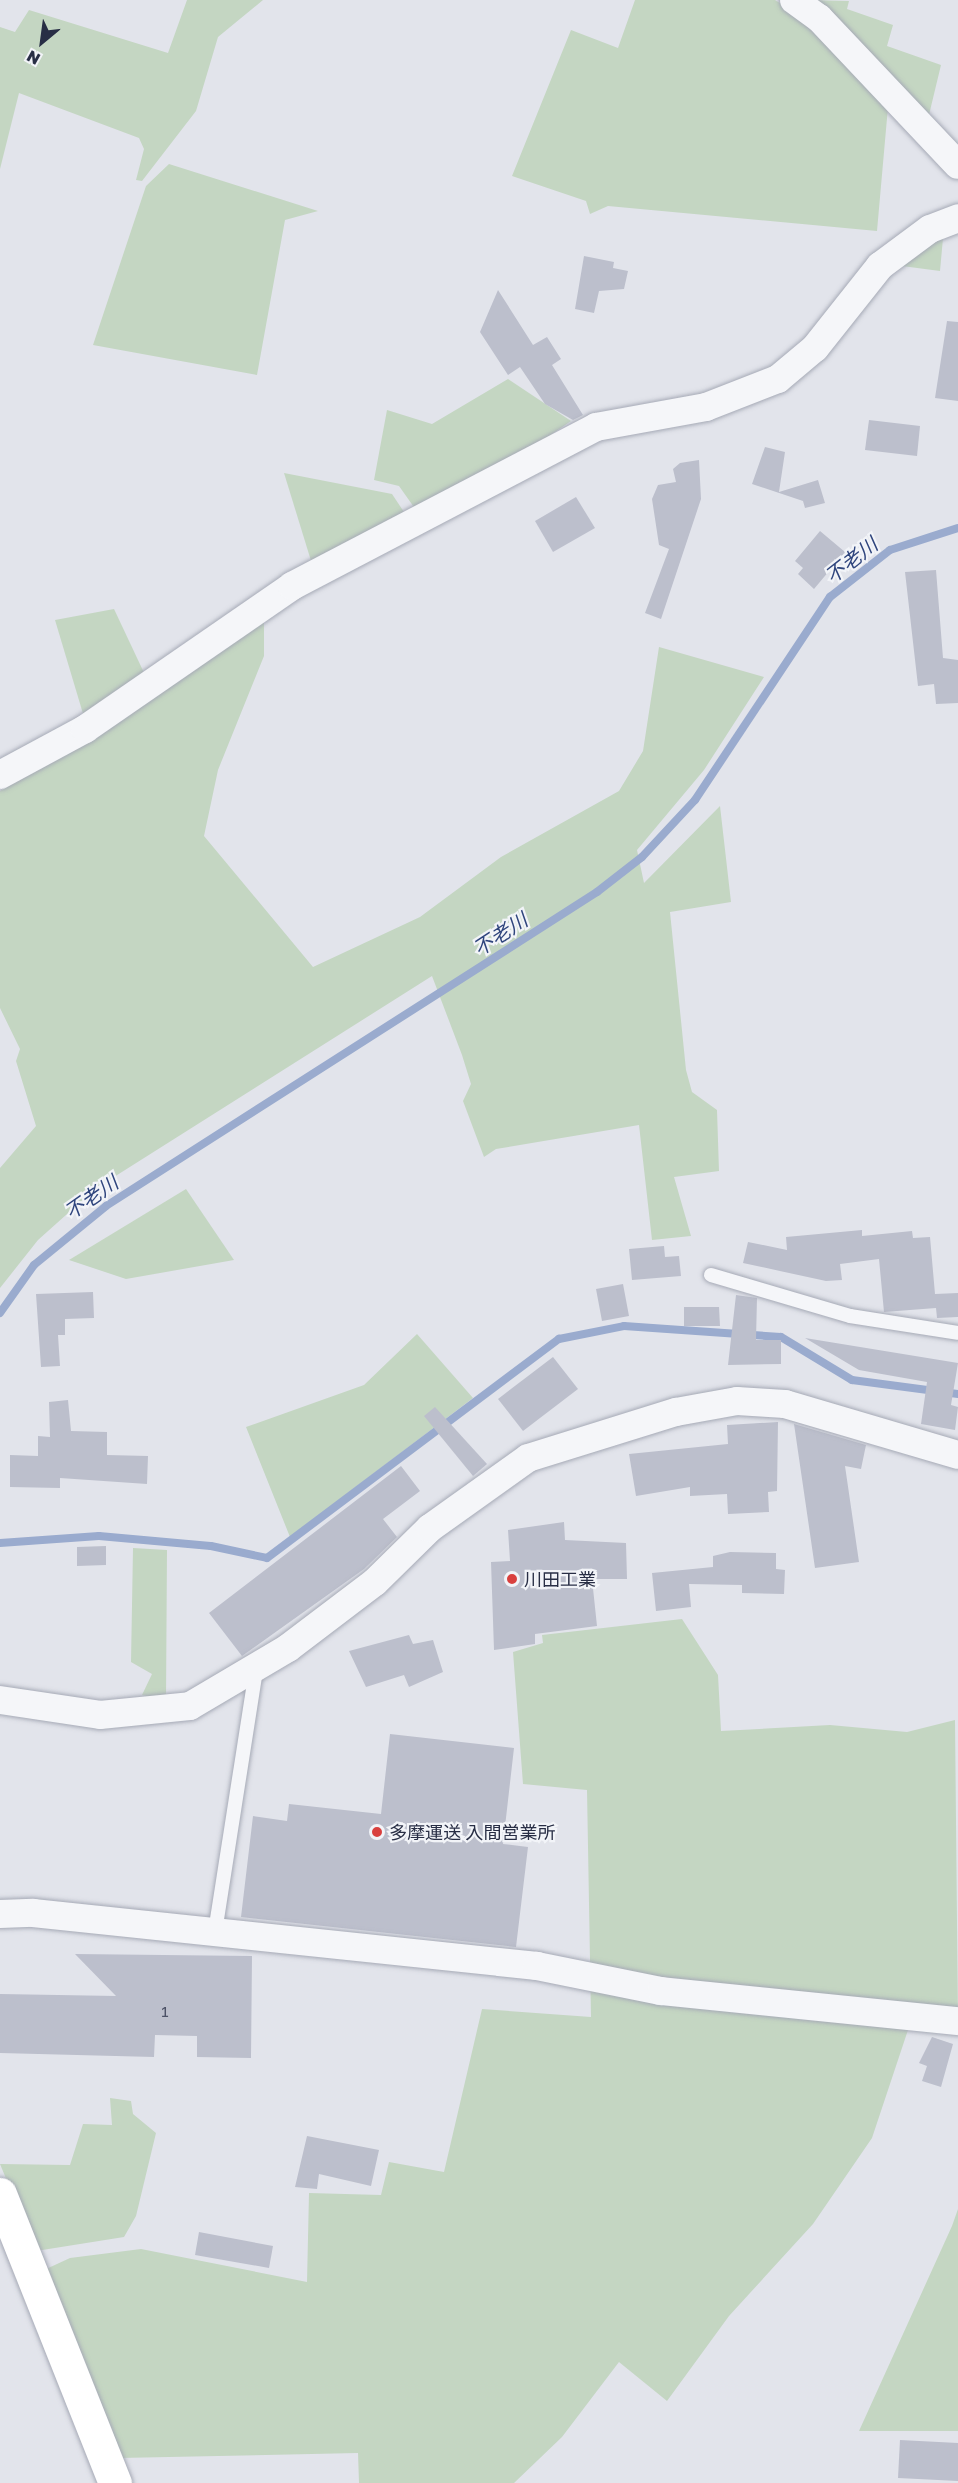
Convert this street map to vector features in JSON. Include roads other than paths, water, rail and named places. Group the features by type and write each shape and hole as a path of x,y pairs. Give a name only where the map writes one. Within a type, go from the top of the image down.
{"street":[{"path":"794,0 819,18 958,165"},
{"path":"0,775 85,729 292,586 596,428 706,406 778,379 815,348 880,266 930,229 958,218"},
{"path":"0,1700 100,1715 159,1713 190,1706 256,1671 375,1582 468,1498 528,1458 600,1432 676,1412 747,1402 858,1421 958,1455"},
{"path":"0,1914 215,1932 537,1966 661,1991 958,2021"},
{"path":"0,2194 115,2483"}],"lane":[{"path":"711,1275 850,1316 958,1333"},
{"path":"215,1932 256,1671"}],"waterway":[{"name":"不老川","path":"0,1313 34,1265 106,1206 597,892 642,857 695,800 830,597 890,550 958,528"},
{"path":"0,1543 99,1536 211,1546 267,1558 559,1339 624,1326 781,1337 852,1380 958,1394"}],"place":[{"name":"川田工業","path":"512,1579"},
{"name":"多摩運送 入間営業所","path":"377,1832"}]}
